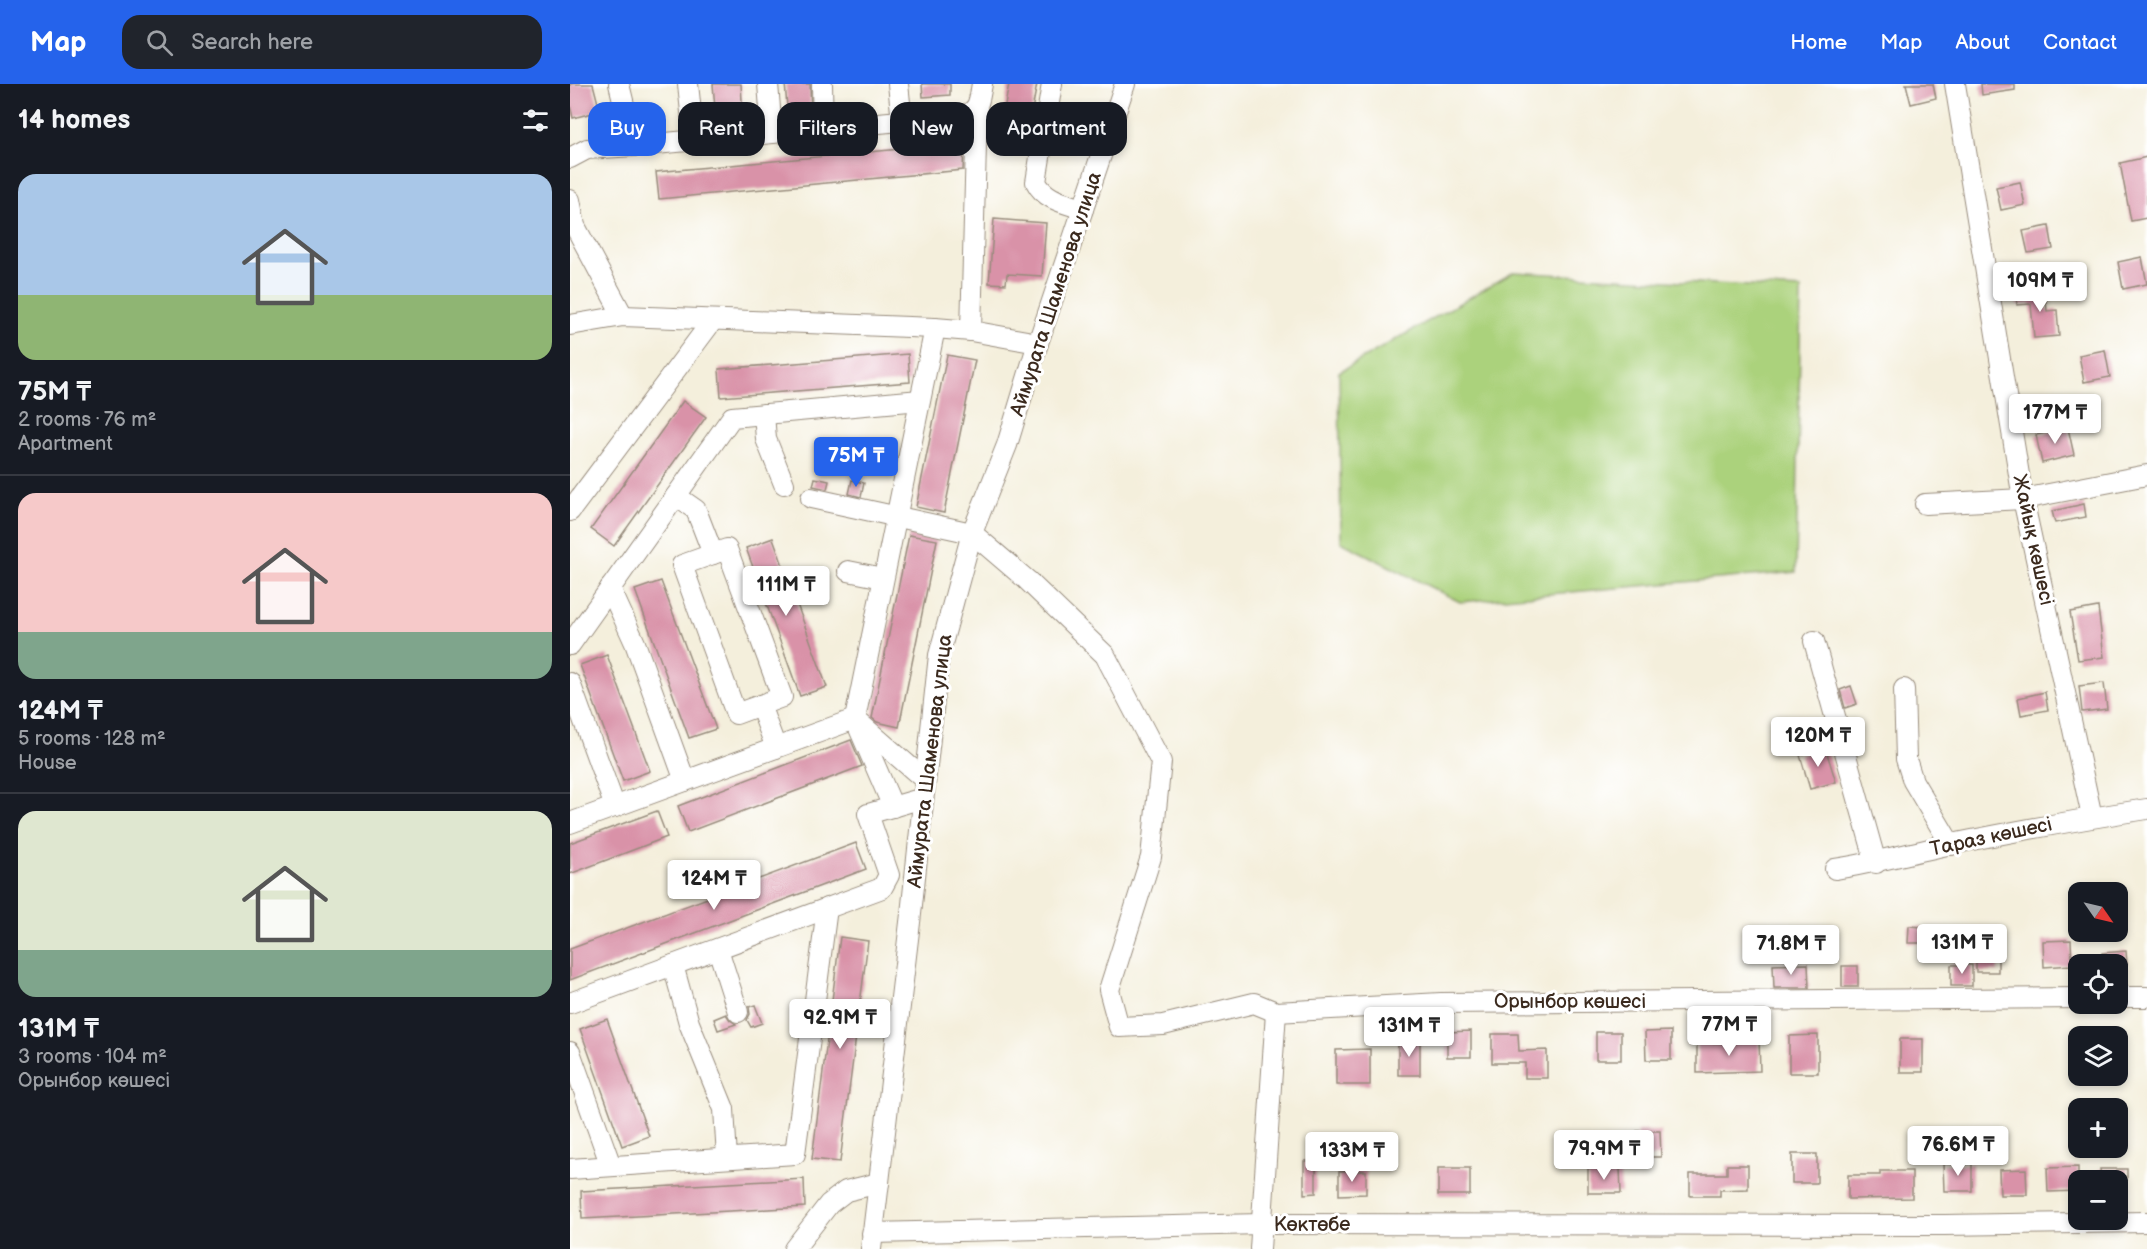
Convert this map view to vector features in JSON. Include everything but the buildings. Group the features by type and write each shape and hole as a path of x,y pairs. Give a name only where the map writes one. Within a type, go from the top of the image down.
{"street":[{"path":"619,84 623,102"},
{"path":"688,84 690,102"},
{"path":"768,84 772,133"},
{"path":"822,84 822,102"},
{"path":"898,84 900,102"},
{"path":"971,331 977,108 981,84"},
{"path":"1052,84 1036,182 1040,191 1052,199 1083,209"},
{"name":"Аймурата Шаменова улица","path":"872,1241 939,655 972,533 1006,445 1125,84"},
{"name":"Жайық көшесі","path":"1955,84 2023,499 2092,817"},
{"path":"974,111 977,108"},
{"path":"765,134 777,133"},
{"path":"570,158 588,149"},
{"path":"570,200 575,226 623,316"},
{"path":"570,325 623,316 935,328 971,331 1038,344"},
{"path":"570,511 713,320"},
{"path":"893,807 855,718 935,328"},
{"path":"570,645 732,417 920,400"},
{"path":"764,414 766,439 784,484"},
{"path":"1925,504 2023,499 2147,475"},
{"path":"676,496 696,510 713,554"},
{"path":"811,498 972,533"},
{"name":"Орынбор көшесі","path":"972,533 1027,580 1105,655 1161,762 1151,857 1109,990 1119,1027 1163,1025 1254,1003 1276,1012 1442,1003 2068,998"},
{"path":"727,549 782,697 760,705 736,714 682,566 727,549"},
{"path":"848,572 884,578"},
{"path":"610,588 635,643 686,781"},
{"path":"1814,641 1876,863"},
{"path":"570,683 615,807"},
{"path":"1904,689 1906,759 1913,781 1951,845"},
{"path":"760,705 776,748"},
{"path":"570,1003 882,888 889,875 868,814 893,807 924,789 855,718"},
{"path":"570,823 855,718"},
{"name":"Тараз көшесі","path":"1836,869 1876,863 1951,845 2092,817 2147,809"},
{"path":"570,1169 795,1154 827,908"},
{"path":"718,949 738,1012"},
{"path":"673,965 689,1023 724,1109 727,1158"},
{"path":"2128,998 2147,997"},
{"path":"1260,1249 1276,1012"},
{"path":"570,1052 611,1166"},
{"path":"794,1249 829,1204 846,1191 879,1183"},
{"name":"Көктөбе","path":"872,1241 1262,1224 1944,1225 2147,1222"}],"green space":[{"path":"1514,272 1801,289 1796,572 1460,602 1341,542 1339,372"}]}
